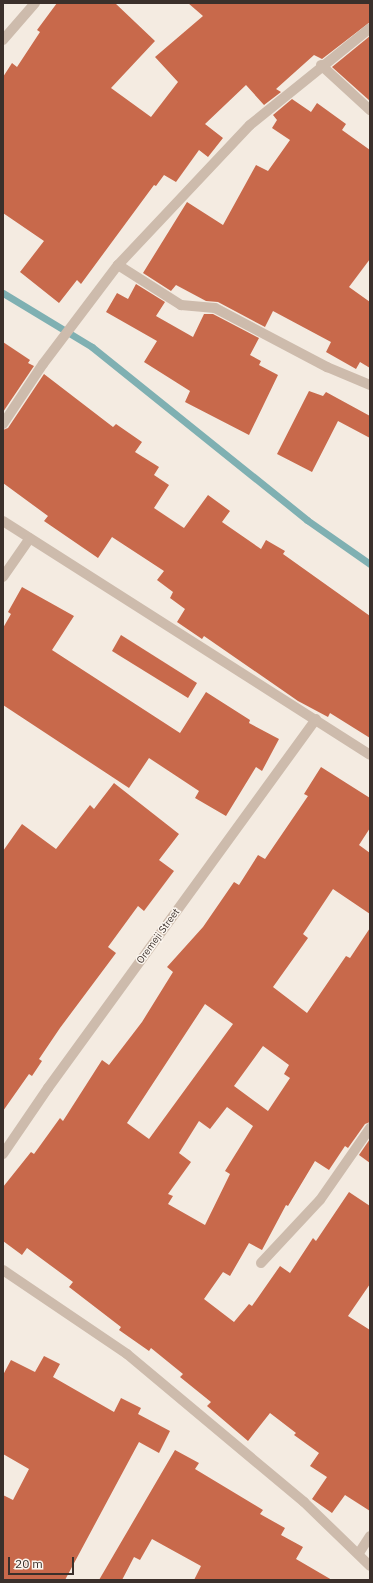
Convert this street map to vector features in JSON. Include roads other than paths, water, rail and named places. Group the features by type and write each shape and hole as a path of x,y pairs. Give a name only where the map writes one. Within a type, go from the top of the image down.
{"street":[{"path":"3,40 35,3"},
{"path":"3,424 42,364 118,265 250,125 321,65 370,28"},
{"path":"321,65 370,110"},
{"path":"118,265 180,305 215,308 327,367 370,385"},
{"path":"3,521 370,754"},
{"path":"3,578 30,538"},
{"name":"Oremeji Street","path":"3,1154 52,1082 316,719"},
{"path":"262,1263 320,1200 370,1128"},
{"path":"3,1270 127,1354 304,1502 370,1566"},
{"path":"359,1554 370,1536"}],"waterway":[{"path":"3,293 92,347 307,520 370,564"}]}
